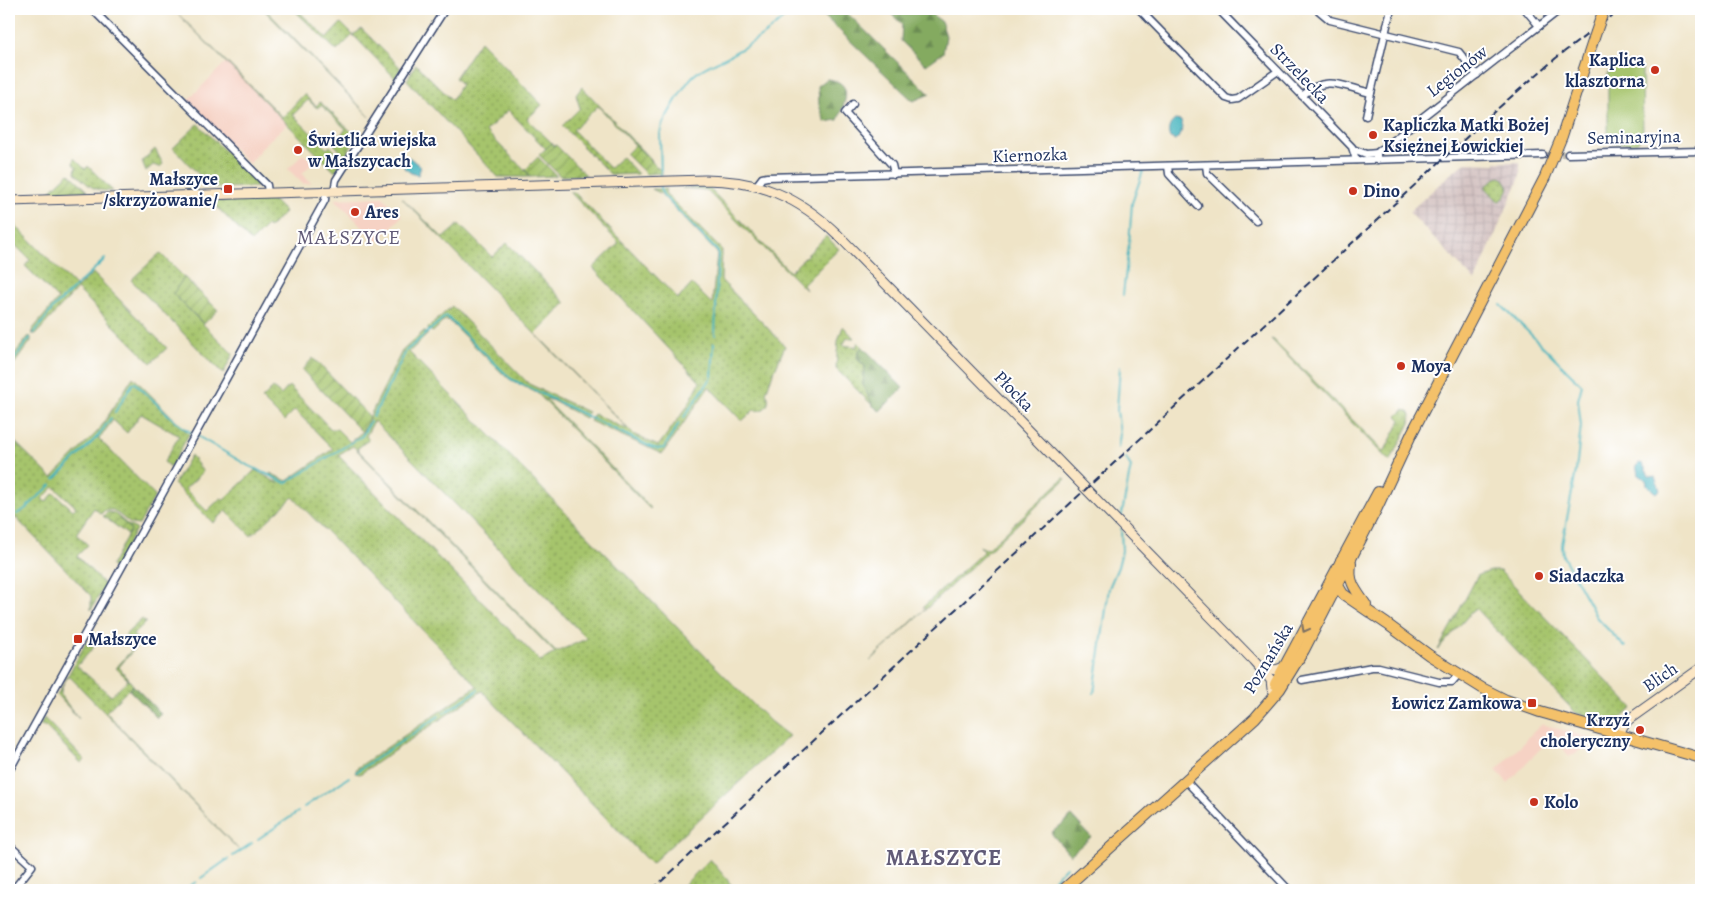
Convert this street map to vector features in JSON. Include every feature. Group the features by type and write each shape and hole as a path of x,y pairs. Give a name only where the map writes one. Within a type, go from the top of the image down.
{"main road":[{"name":"Poznańska","path":"1062,890 1225,746 1304,650 1554,157 1604,9"},
{"name":"Płocka","path":"9,201 662,181 728,181 756,186 797,202 818,216 838,235 1254,660 1276,686"},
{"name":"Poznańska","path":"1276,686 1284,667 1341,560 1404,444 1408,442"},
{"path":"1352,556 1351,583 1364,606"},
{"name":"Poznańska","path":"1337,585 1336,577 1341,560"},
{"path":"1325,591 1337,585 1342,594 1364,606 1458,675 1482,688 1528,708 1701,758"},
{"path":"1320,618 1331,605 1339,600 1364,606"},
{"name":"Płocka","path":"1254,660 1274,674 1276,686"},
{"path":"1265,668 1276,670 1284,667"},
{"name":"Blich","path":"1619,735 1628,720 1701,668"}],"street":[{"path":"92,9 267,185 268,193"},
{"path":"9,771 330,191 445,9"},
{"path":"1139,9 1226,98 1238,99 1278,71"},
{"name":"Strzelecka","path":"1218,9 1353,149 1356,160"},
{"path":"1317,9 1330,20 1459,52 1477,75"},
{"path":"1366,116 1391,9"},
{"path":"1525,9 1539,26"},
{"name":"Legionów","path":"1377,156 1561,9"},
{"path":"1302,96 1312,87 1330,82 1371,93"},
{"path":"853,104 845,113 892,165 894,174"},
{"path":"1353,149 1377,156 1543,155"},
{"name":"Seminaryjna","path":"1568,154 1701,151"},
{"name":"Kiernozka","path":"756,186 762,178 1356,160 1377,156"},
{"path":"1206,165 1207,173 1256,221"},
{"path":"1168,166 1169,174 1198,206"},
{"path":"1302,680 1372,667 1379,667 1439,682 1452,682 1458,675"},
{"path":"1185,780 1289,890"},
{"path":"9,845 32,866 13,890"}],"shaded area":[{"path":"226,62 287,124 264,145 249,164 187,101"},
{"path":"303,154 313,162 302,174 311,183 303,184 288,169"},
{"path":"1495,162 1520,162 1520,177 1475,281 1409,212 1455,170 1466,163 1495,164"},
{"path":"383,197 402,216 377,242 335,199"},
{"path":"1542,724 1590,738 1594,741 1569,757 1560,744 1552,739 1508,783 1496,770"}],"green space":[{"path":"173,9 281,116 283,117 304,94 316,106 320,102 357,137 345,156 333,143 346,129 321,105 317,108 308,100 293,115 327,149 330,146 343,159 335,172"},
{"path":"263,9 265,9 370,117"},
{"path":"293,9 296,9 327,38 341,23 353,35 337,51"},
{"path":"817,9 843,9 930,94 913,101"},
{"path":"886,9 924,9 941,21 946,36 943,53 926,65 901,41 902,24"},
{"path":"362,29 401,68 395,78 353,35"},
{"path":"480,41 542,105 527,119 552,143 546,149 508,110 486,131 531,177 498,177 407,80 416,64 452,100 461,84 455,78"},
{"path":"1614,66 1638,66 1642,68 1643,134 1637,143 1617,143 1608,137 1608,73"},
{"path":"827,79 842,84 846,94 838,120 825,122 819,105 818,86"},
{"path":"582,87 653,164 598,106 573,130 610,168 622,157 638,174 611,175 562,126 580,108 576,95"},
{"path":"198,124 256,182 256,187 212,188 173,148"},
{"path":"552,143 586,175 560,176 539,155"},
{"path":"635,145 663,173 646,174 626,154"},
{"path":"155,149 163,164 160,167 153,165 146,171 142,161"},
{"path":"538,157 556,176 531,177 525,170"},
{"path":"74,158 85,169 88,166 113,191 96,189 84,181 75,173"},
{"path":"69,173 88,191 49,192"},
{"path":"1500,177 1504,179 1509,188 1504,198 1498,201 1485,187 1494,179"},
{"path":"708,187 790,272 826,236 839,249 803,285 806,290 706,190 682,188"},
{"path":"652,189 666,189 667,195 722,250 721,280 785,346 766,393 768,404 764,409 754,410 742,421 709,387 662,454 590,421 594,414 626,429 401,197 443,238 459,224 492,257 507,243 566,303 536,334 633,434 658,446 687,407 700,382 593,268 619,243 570,192 574,192 678,299 692,284 712,304 717,253 660,193"},
{"path":"273,200 285,212 251,242 211,201"},
{"path":"9,219 77,288 93,273 167,348 151,363 77,289 36,334 32,334 33,329 58,299 25,266 30,260 13,243 9,247"},
{"path":"160,253 184,277 174,295 233,354 223,374 131,280"},
{"path":"184,277 218,310 204,324 173,294"},
{"path":"452,306 529,384 588,412 585,418 551,400 545,399 650,509 537,393 503,374 448,320 445,320 433,332 427,329"},
{"path":"843,326 854,338 847,338 843,345 856,347 858,342 863,347 858,351 858,360 865,366 863,385 873,406 836,369 838,341"},
{"path":"424,331 428,334 409,352 709,660 771,722 789,736 651,864 482,691 360,774 355,773 357,768 477,686 293,497 251,536 226,511 213,523 174,484 191,455 203,472 185,489 207,511 221,498 224,500 255,470 279,484 270,473 287,481 333,449 295,410 284,421 262,399 273,388 281,395 289,386 331,429 337,429 350,442 362,432 402,351","holes":["374,421 586,638 586,639 556,652 357,449 369,439 366,436","353,446 555,653 540,661 338,455"]},
{"path":"29,336 31,341 9,371 9,361"},
{"path":"1271,339 1384,452 1401,420 1397,416 1403,410 1408,411 1411,415 1410,423 1390,462"},
{"path":"863,347 903,388 880,411 873,406 863,385 865,366 857,358 858,351"},
{"path":"313,358 370,417 362,432 302,370"},
{"path":"133,377 189,434 171,467 164,462 179,436 141,414 127,433 113,420 99,439 155,496 139,525 131,524 113,510 105,510 101,514 94,508 76,534 88,545 77,556 105,585 91,610 91,596 16,518 9,521 9,515 11,514 9,511 9,436 52,478 99,430","holes":["54,487 76,507 73,510 54,493 46,502 42,499"]},
{"path":"1064,478 1066,479 870,661 925,609 923,607 984,551 979,546 987,549"},
{"path":"108,512 114,513 131,530 128,535 103,516"},
{"path":"114,513 136,529 115,569 111,566 130,530"},
{"path":"1491,571 1500,571 1633,708 1614,724 1576,713 1475,608 1438,650 1478,575"},
{"path":"142,619 146,622 133,635 140,642 119,667 133,685 106,712 238,849 70,677 68,677 63,686 61,696 79,719 57,695 87,641 94,647 77,666 111,696 128,680 116,668 136,645 125,635"},
{"path":"133,685 161,714 157,718 129,690"},
{"path":"44,718 85,760 81,763 45,726 40,726"},
{"path":"1072,816 1091,837 1070,855 1051,833"},
{"path":"710,859 734,888 731,890 682,890 682,887"}],"water":[{"path":"1175,120 1181,121 1183,128 1175,140 1170,138 1169,130"},
{"path":"409,157 421,167 418,175 404,168 405,160"},
{"path":"1639,463 1643,464 1649,476 1655,477 1660,490 1657,493 1638,474 1636,466"}],"waterway":[{"path":"661,178 660,134 662,125 693,76 765,34 792,9"},
{"path":"1123,295 1132,203 1143,171"},
{"path":"661,183 663,195 718,252 715,335"},
{"path":"34,333 54,307 105,259"},
{"path":"1501,305 1582,385 1578,400 1581,426 1576,471 1562,545 1563,556 1597,618 1625,647"},
{"path":"373,417 406,351 446,316 511,379 651,447 664,448 679,423"},
{"path":"9,366 30,338"},
{"path":"684,417 712,377 714,343"},
{"path":"1118,448 1120,434 1117,410 1120,367"},
{"path":"115,412 133,383 135,383 187,430 247,465 286,483 362,436 370,422"},
{"path":"55,479 98,436 111,418"},
{"path":"1121,519 1131,467 1126,458"},
{"path":"17,514 51,485"},
{"path":"1094,693 1109,588 1118,567 1122,551 1121,529"},
{"path":"444,713 478,690"},
{"path":"356,772 439,716"},
{"path":"304,807 349,777"},
{"path":"258,839 298,812"},
{"path":"233,856 252,843"},
{"path":"201,878 228,859"},
{"path":"1058,890 1053,885 1054,879 1066,867"},
{"path":"183,890 196,882"}],"tunnel":[{"path":"1543,155 1568,154"}],"railway":[{"path":"652,890 1496,110 1556,58 1621,9"}],"place":[{"name":"Kaplica klasztorna","path":"1655,70"},
{"name":"Kapliczka Matki Bożej Księżnej Łowickiej","path":"1373,135"},
{"name":"Świetlica wiejska w Małszycach","path":"298,150"},
{"name":"Małszyce /skrzyżowanie/","path":"228,189"},
{"name":"Dino","path":"1353,191"},
{"name":"Ares","path":"355,212"},
{"name":"Moya","path":"1401,366"},
{"name":"Siadaczka","path":"1539,576"},
{"name":"Małszyce","path":"78,639"},
{"name":"Łowicz Zamkowa","path":"1532,703"},
{"name":"Krzyż choleryczny","path":"1640,730"},
{"name":"Kolo","path":"1534,802"}],"district":[{"name":"MAŁSZYCE","path":"349,237"},
{"name":"MAŁSZYCE","path":"944,858"}]}
